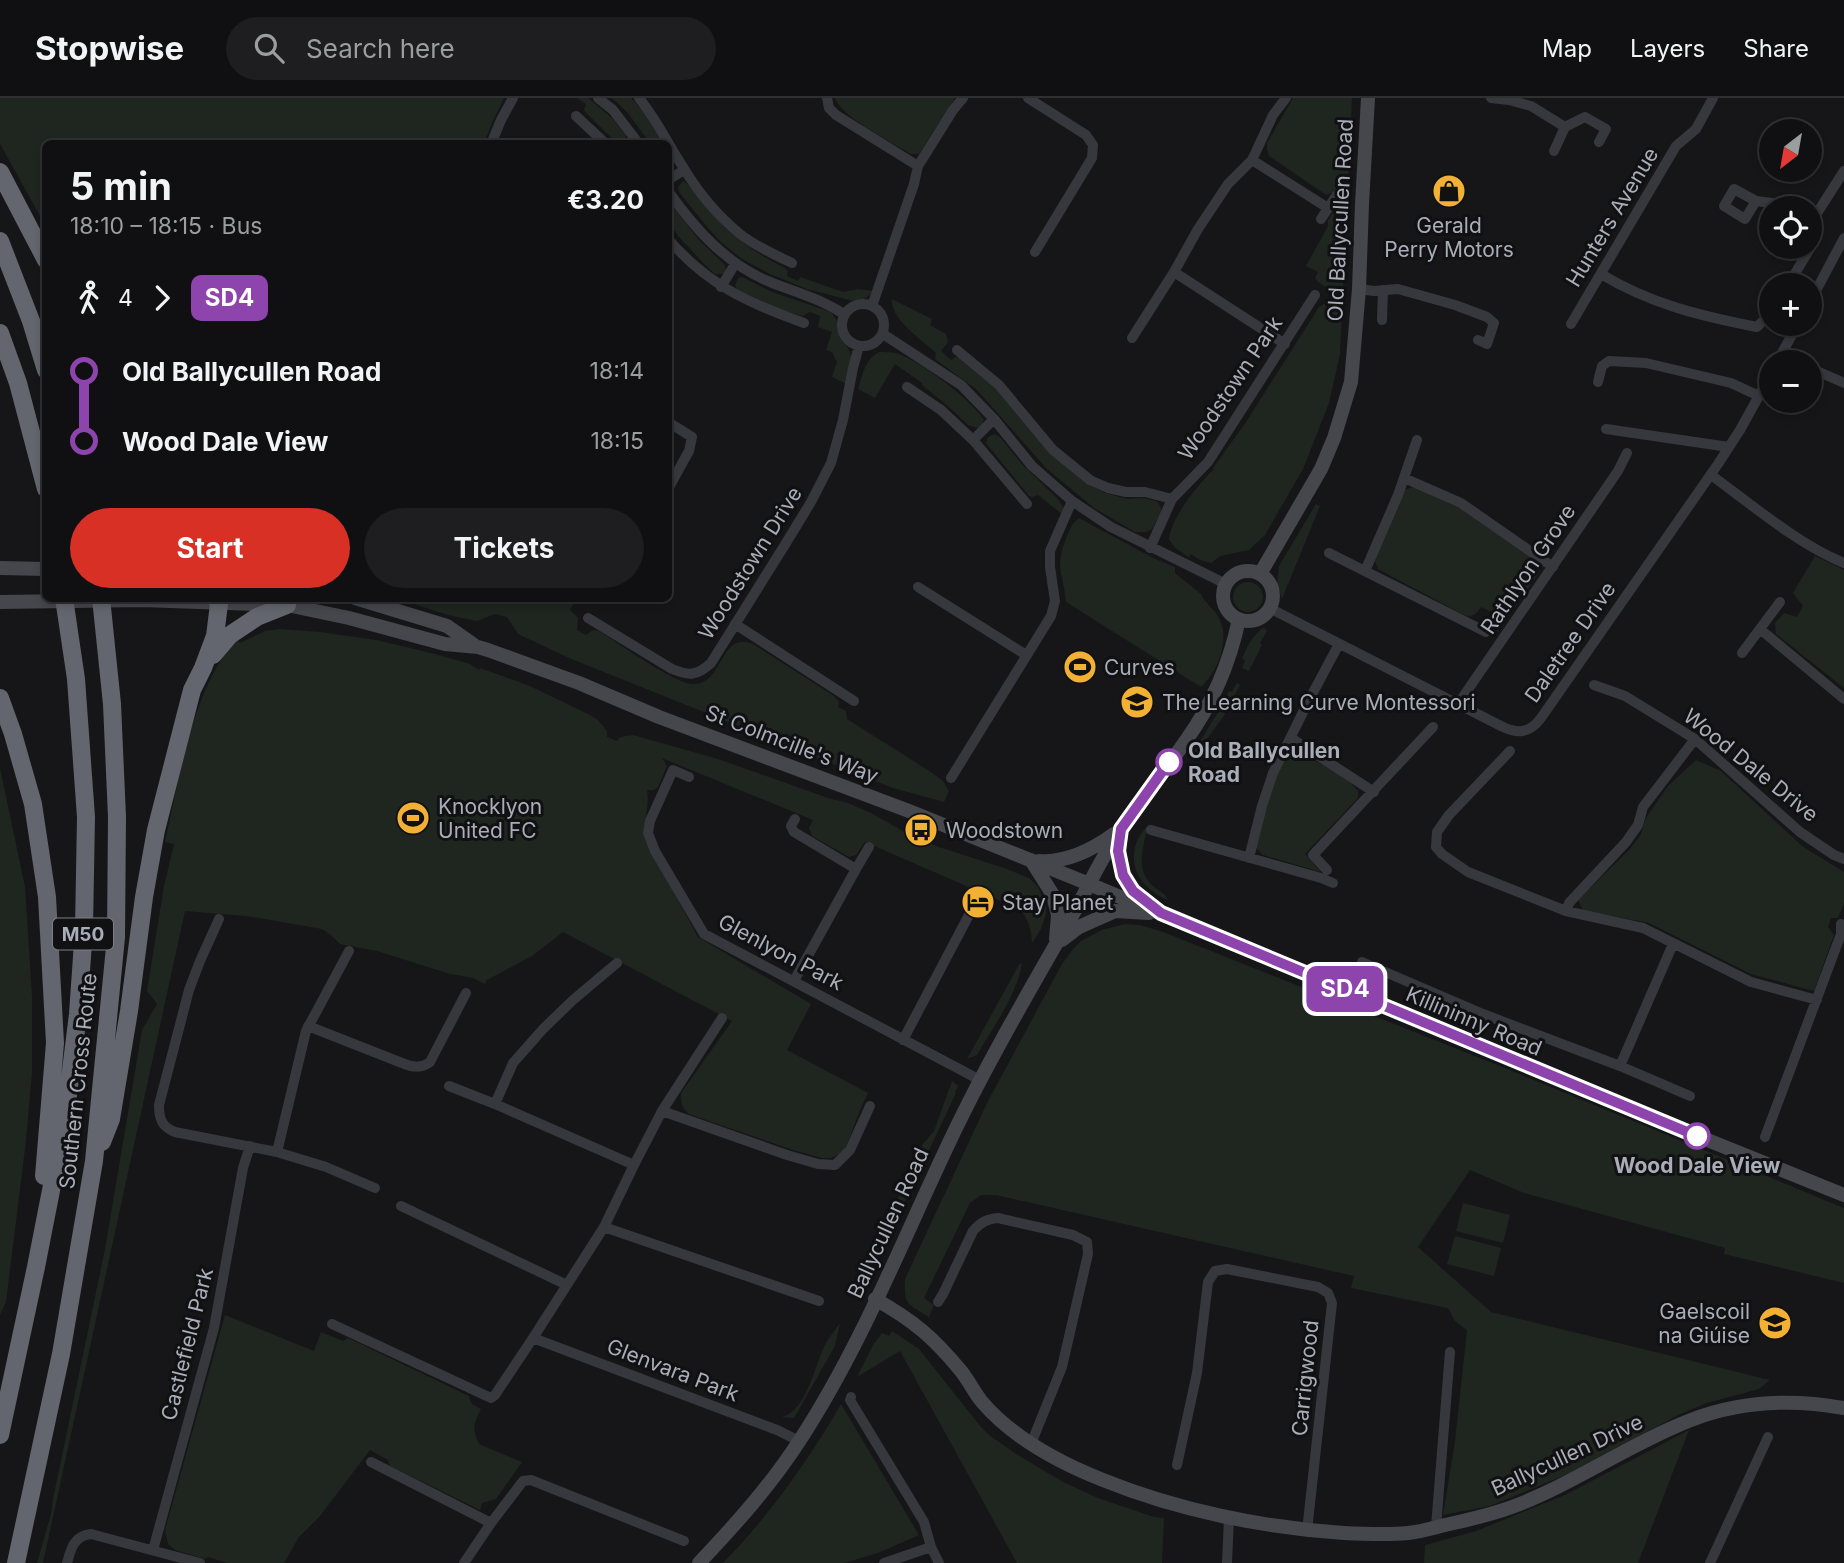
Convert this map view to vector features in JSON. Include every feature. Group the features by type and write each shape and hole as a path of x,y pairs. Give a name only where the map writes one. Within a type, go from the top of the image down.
{"highway":[{"path":"0,172 42,252"},
{"path":"0,241 42,357"},
{"path":"0,333 19,383 42,473"},
{"name":"Southern Cross Route","path":"0,1436 65,1119 78,1014 84,928 86,817 76,678 65,602"},
{"name":"Southern Cross Route","path":"16,1563 61,1354 94,1161 116,937 115,767 112,704 101,602"},
{"name":"M50","path":"94,1161 111,1119 156,830 192,690 215,636 217,602"},
{"name":"M50","path":"203,668 230,635 257,617 287,605"},
{"name":"M50","path":"0,698 33,804 47,897 52,959 55,1043 36,1267"}],"street":[{"path":"493,140 513,98"},
{"path":"598,98 613,110 633,140"},
{"path":"639,98 654,116 667,140"},
{"path":"827,98 829,108 835,115 918,166"},
{"path":"872,306 918,166 963,98"},
{"path":"1028,98 1086,135 1093,145 1092,158 1035,252"},
{"path":"1132,338 1228,184 1252,160 1273,116 1286,98"},
{"name":"Old Ballycullen Road","path":"1260,574 1321,469 1334,438 1351,382 1359,289 1368,98"},
{"path":"1491,98 1509,99 1531,106 1565,127"},
{"name":"Hunters Avenue","path":"1571,324 1676,146 1696,129 1713,98"},
{"path":"576,116 602,140"},
{"path":"1553,151 1565,127 1586,117 1606,129 1599,142"},
{"path":"672,148 684,170 725,221 766,251 792,263"},
{"path":"1252,160 1328,208"},
{"path":"672,178 684,170"},
{"path":"1822,204 1844,171"},
{"path":"672,196 706,238 736,264 767,281 831,305 845,315"},
{"path":"1321,219 1335,196"},
{"path":"1822,280 1844,239"},
{"path":"672,244 721,287 741,298 804,323"},
{"path":"721,287 736,264"},
{"path":"1174,272 1285,344"},
{"path":"1601,274 1647,299 1702,316 1756,327 1759,324"},
{"path":"1359,289 1398,289 1487,317 1494,323 1493,329 1487,344 1478,340"},
{"path":"1382,320 1383,290"},
{"name":"Woodstown Park","path":"1150,548 1172,499 1208,462 1315,295"},
{"path":"853,306 872,306 882,315 883,334 873,344 859,346 844,334 842,321 845,315 853,306"},
{"path":"883,334 961,385 994,419 1032,466 1072,500 1111,527 1226,584"},
{"name":"Woodstown Drive","path":"587,618 672,669 692,674 702,671 711,663 811,502 831,463 859,346"},
{"path":"957,349 999,386 1053,450 1090,480 1108,488 1146,492 1172,499"},
{"path":"1598,382 1602,366 1609,361 1646,363 1731,383 1759,396"},
{"path":"1822,373 1844,383"},
{"path":"907,387 941,410 973,440 1027,504"},
{"name":"Daletree Drive","path":"1269,608 1511,731 1523,732 1536,724 1711,475 1759,396"},
{"path":"973,440 994,419"},
{"path":"672,424 692,437 689,451 672,482"},
{"path":"1606,429 1729,447"},
{"path":"1365,571 1417,440"},
{"name":"Rathlyon Grove","path":"1458,704 1618,471 1627,453"},
{"path":"1711,475 1798,537 1844,563"},
{"path":"1404,478 1461,503 1553,567"},
{"path":"951,778 1051,616 1055,601 1050,551 1072,500"},
{"path":"1329,553 1486,632"},
{"path":"6,568 42,569"},
{"path":"1237,573 1260,574 1270,584 1272,591 1269,608 1254,620 1239,619 1226,608 1223,600 1226,584 1237,573"},
{"path":"918,587 1026,655"},
{"name":"St Colmcille's Way","path":"0,602 42,601"},
{"name":"St Colmcille's Way","path":"234,602 287,605 349,618 444,644 478,648 909,811 1089,884"},
{"name":"St Colmcille's Way","path":"368,602 447,626 478,648"},
{"path":"1742,653 1780,602"},
{"path":"1089,884 1121,829 1188,739 1205,710 1222,677 1239,619"},
{"path":"735,624 854,701"},
{"path":"1760,629 1844,699"},
{"path":"1249,858 1273,773 1339,644"},
{"name":"Wood Dale Drive","path":"1594,685 1625,695 1695,739 1800,832 1844,859"},
{"path":"1327,870 1314,855 1433,727"},
{"path":"1291,738 1374,792"},
{"path":"1566,911 1569,904 1626,842 1638,825 1643,807 1695,739"},
{"path":"1510,751 1448,815 1437,832 1436,847 1442,854 1468,872 1566,911 1643,928 1751,982 1817,1000"},
{"name":"Glenlyon Park","path":"689,777 673,770 650,821 648,833 655,851 704,934 979,1080"},
{"path":"795,819 791,826 794,832 856,869"},
{"path":"1031,860 1046,861 1076,856 1097,846 1121,829"},
{"path":"1121,829 1118,851 1123,875 1133,891 1161,913"},
{"path":"1151,830 1333,883"},
{"path":"794,981 869,847"},
{"path":"1031,860 1053,895 1058,915 1055,945"},
{"name":"Killininny Road","path":"1089,884 1844,1195"},
{"name":"Ballycullen Road","path":"699,1563 762,1492 799,1441 832,1386 979,1080 1089,884"},
{"path":"903,1040 979,896"},
{"path":"1055,945 1079,927 1115,911 1161,913"},
{"path":"219,919 189,989 159,1105 163,1125 176,1132 276,1152 319,1165 374,1188"},
{"path":"1765,1137 1842,934 1841,924"},
{"path":"1620,1066 1673,944"},
{"path":"276,1152 308,1026 349,951"},
{"path":"1362,962 1483,1014 1620,1066 1690,1096"},
{"path":"495,1104 513,1063 573,1000 617,963"},
{"path":"308,1026 402,1063 420,1067 430,1062 466,993"},
{"path":"332,1324 491,1398 495,1395 604,1227 662,1111 722,1018"},
{"path":"449,1086 634,1165"},
{"path":"662,1111 787,1155 818,1164 835,1165 850,1150 870,1106"},
{"name":"Castlefield Park","path":"153,1550 214,1328 243,1168 250,1146"},
{"path":"401,1206 567,1285"},
{"path":"937,1302 973,1231 988,1219 998,1218 1060,1232 1087,1242 1088,1254 1062,1367 1031,1444"},
{"path":"604,1227 819,1301"},
{"name":"Carrigwood","path":"1177,1465 1197,1373 1208,1282 1215,1271 1227,1269 1318,1287 1328,1293 1332,1303 1307,1531"},
{"name":"Ballycullen Drive","path":"876,1299 924,1330 962,1373 982,1402 1003,1423 1031,1444 1067,1464 1104,1481 1170,1502 1229,1518 1307,1531 1409,1533 1482,1517 1513,1507 1674,1427 1707,1414 1770,1403 1802,1402 1844,1408"},
{"name":"Glenvara Park","path":"533,1338 777,1430 799,1441"},
{"path":"1436,1527 1450,1352"},
{"path":"851,1397 850,1400 924,1522 939,1563"},
{"path":"1710,1563 1768,1437"},
{"path":"371,1462 491,1523"},
{"path":"464,1563 523,1481 531,1480 684,1541"},
{"path":"1227,1563 1229,1518"},
{"path":"67,1563 73,1543 85,1535 96,1535 200,1563"},
{"path":"884,1563 931,1547"}],"shaded area":[{"path":"0,98 504,98 485,140 42,140 42,220 0,144"},
{"path":"577,98 588,98 613,119 625,134 624,140 614,140 586,113 586,104"},
{"path":"612,98 631,98 652,121 664,140 648,140 627,112"},
{"path":"835,98 955,98 919,154 911,154 857,121"},
{"path":"1293,98 1352,98 1340,354 1329,403 1303,469 1265,535 1249,550 1220,556 1211,563 1191,554 1189,557 1175,548 1169,539 1175,521 1186,502 1214,469 1246,422 1319,307 1330,303 1336,294 1318,282 1315,278 1318,272 1306,266 1328,226 1328,220 1342,199 1331,193 1326,195 1269,156 1267,149 1267,143"},
{"path":"683,181 724,227 753,250 785,268 787,276 798,281 800,277 843,292 858,289 874,291 865,299 853,301 807,289 742,259 722,243 679,192 678,187"},
{"path":"672,206 700,241 725,265 723,274 715,274 672,227"},
{"path":"742,277 772,292 831,312 850,352 847,384 832,377 837,362 832,352 826,350 832,332 818,327 820,316 810,312 803,316 784,311 737,290 735,285 738,278"},
{"path":"892,299 932,319 930,325 946,334 948,342 941,351 951,360 960,357 995,387 1085,482 1105,493 1127,499 1156,501 1161,513 1152,529 1135,532 1094,508 1047,469 977,390 935,359 936,353 901,321 893,307"},
{"path":"879,352 896,353 906,357 944,381 977,411 984,420 981,426 978,428 968,425 921,382 895,364 875,398 858,389 867,364"},
{"path":"995,434 1058,499 1063,507 1063,515 1038,495 1029,496 986,443 988,437"},
{"path":"1413,487 1461,508 1538,563 1538,574 1495,635 1487,630 1496,614 1481,607 1474,615 1464,615 1378,569 1375,562 1376,553 1404,490"},
{"path":"1316,504 1320,506 1282,599 1277,585 1279,566"},
{"path":"1079,518 1175,567 1175,573 1201,594 1216,613 1222,625 1223,644 1218,663 1201,687 1066,602 1060,569 1061,555 1070,529"},
{"path":"1815,556 1844,570 1844,688 1776,634 1775,623 1784,613 1797,617 1803,606 1793,593"},
{"path":"1248,582 1259,586 1263,597 1259,608 1248,612 1237,608 1233,597 1237,586"},
{"path":"407,602 574,602 570,610 578,618 577,630 586,635 593,630 599,631 660,670 693,684 703,682 711,676 734,644 753,644 834,696 839,702 838,707 846,711 847,719 931,772 943,781 949,791 944,802 893,788 569,658 518,634 507,617 495,614 477,621"},
{"path":"1264,627 1267,631 1249,671 1242,668 1245,661 1242,658 1248,645"},
{"name":"Knocklyon United FC","path":"280,629 376,640 470,664 479,670 480,668 530,686 590,715 607,731 607,737 617,741 620,737 633,735 718,759 848,803 939,847 1029,878 1038,887 1046,914 1032,943 1029,925 1019,909 865,842 856,855 849,857 812,836 809,828 813,820 662,758 667,766 658,787 647,790 647,842 698,937 811,1004 787,1050 868,1093 844,1152 831,1158 822,1158 689,1114 682,1105 681,1093 732,1021 563,932 532,956 487,980 485,984 473,978 450,974 377,951 340,944 322,929 246,916 185,911 43,1563 37,1563 51,1514 105,1249 142,1030 157,1004 147,991 164,886 174,844 165,842 188,739 210,680 236,639 240,643 265,631"},
{"path":"1237,683 1240,685 1223,717 1192,759 1190,757 1229,691 1232,692"},
{"path":"1293,751 1298,751 1346,778 1358,791 1358,798 1305,854 1321,872 1263,855 1256,848 1274,782"},
{"path":"1696,760 1721,771 1802,846 1844,872 1844,903 1838,918 1831,918 1828,927 1834,935 1814,991 1751,974 1649,923 1583,910 1578,900 1628,851 1640,836 1646,818 1668,786"},
{"path":"0,768 25,887 32,996 32,1072 6,1302 0,1315"},
{"path":"1150,822 1142,855 1143,871 1152,885 1168,900 1146,886 1135,865 1136,844"},
{"path":"1125,924 1140,925 1163,932 1500,1066 1844,1208 1844,1283 1724,1254 1725,1248 1524,1193 1470,1170 1418,1247 1491,1312 1770,1380 1759,1389 1707,1403 1680,1414 1575,1471 1490,1506 1443,1515 1455,1441 1467,1330 1455,1321 1448,1308 1351,1288 1354,1276 996,1195 981,1195 970,1203 924,1298 934,1305 929,1317 908,1303 905,1279 988,1101 1062,964 1073,949 1081,941 1102,930"},
{"path":"1020,963 1022,964 1015,988 1003,1011 977,1055 967,1059"},
{"path":"952,1081 958,1086 956,1093 896,1220 875,1258 867,1266 923,1144 934,1131"},
{"path":"1463,1203 1510,1215 1503,1243 1456,1231"},
{"path":"1455,1236 1501,1248 1494,1276 1447,1264"},
{"path":"225,1315 314,1351 321,1332 343,1341 348,1338 469,1396 472,1404 481,1409 474,1426 479,1444 522,1462 496,1499 482,1503 480,1510 390,1466 388,1460 370,1450 320,1516 299,1537 284,1563 227,1563 175,1550 168,1544 165,1530"},
{"path":"840,1323 835,1346 794,1418 782,1417 791,1413 805,1395 827,1341"},
{"path":"892,1331 919,1349 981,1427 1016,1454 1063,1482 1098,1498 1164,1518 1162,1563 1017,1563 900,1351 857,1377 882,1333 889,1336"},
{"path":"841,1404 919,1535 878,1553 844,1563 723,1563 787,1487"},
{"path":"1689,1430 1638,1563 1424,1563 1425,1545 1476,1531 1565,1495"}],"bus line":[{"name":"SD4","path":"1169,762 1121,829 1118,851 1123,875 1133,891 1161,913 1697,1136"}],"place":[{"name":"Gerald Perry Motors","path":"1449,191"},
{"name":"Curves","path":"1080,667"},
{"name":"The Learning Curve Montessori","path":"1137,702"},
{"name":"Old Ballycullen Road","path":"1169,762"},
{"name":"Knocklyon United FC","path":"413,818"},
{"name":"Woodstown","path":"921,830"},
{"name":"Stay Planet","path":"978,902"},
{"name":"Wood Dale View","path":"1697,1136"},
{"name":"Gaelscoil na Giúise","path":"1775,1323"}]}
